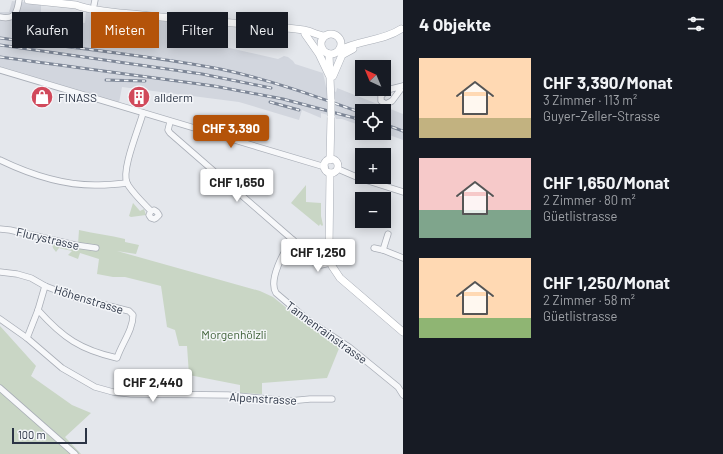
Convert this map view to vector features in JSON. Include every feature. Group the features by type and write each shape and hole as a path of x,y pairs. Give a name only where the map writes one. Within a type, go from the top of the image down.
{"main road":[{"path":"28,0 76,5 165,18 236,23"},
{"path":"76,5 95,2 181,16 236,19"},
{"path":"288,29 304,30 322,40"},
{"path":"341,42 339,37 334,34 329,34 322,40 322,49 334,53 392,34 402,29"},
{"path":"341,42 391,30 402,29"},
{"path":"296,30 322,40"},
{"path":"304,34 320,54 331,75"},
{"path":"330,173 326,171 325,168 326,162 330,160 331,75 334,53 341,42"},
{"path":"331,75 342,55 359,47 365,42"},
{"path":"330,160 337,162 338,169 334,173 330,173"},
{"path":"330,173 330,263 340,278 403,332"}],"street":[{"path":"0,17 6,18 14,15 17,11 19,0"},
{"path":"0,70 325,168"},
{"path":"143,114 125,174 127,183 151,211"},
{"path":"170,122 168,130 172,136 293,240 316,263 321,265 330,263"},
{"path":"0,160 37,176 65,182 98,186 127,183"},
{"path":"338,169 358,178 403,192"},
{"name":"Flurystrasse","path":"0,229 96,248"},
{"path":"383,250 388,234"},
{"name":"Tannenrainstrasse","path":"293,240 287,246 276,272 273,283 276,293 309,321 349,347 398,387 403,395"},
{"path":"374,248 403,258"},
{"name":"Höhenstrasse","path":"0,272 24,276 74,297 129,311 133,315 133,323 117,358 92,351 72,342 61,334 38,310"},
{"name":"Höhenstrasse","path":"27,338 38,310 45,286"},
{"name":"Alpenstrasse","path":"0,319 27,338 62,368 75,377 95,387 113,392 132,394 228,395 289,401 332,399"},
{"path":"0,388 75,454"}],"shaded area":[{"path":"12,1 41,4 41,12 12,12 12,48 83,48 83,23 85,23 86,11 93,12 91,12 91,48 159,48 159,21 167,22 167,48 228,48 278,59 284,56 288,57 295,64 323,73 326,87 336,92 337,88 378,104 355,104 355,124 342,119 336,119 335,117 321,113 321,118 302,110 299,120 239,102 122,87 119,103 0,67 0,12 9,12"},
{"path":"391,109 403,114 403,140 391,136"}],"green space":[{"path":"306,185 306,202 321,203 322,226 320,224 319,226 291,203"},
{"path":"133,203 140,211 144,209 146,215 129,216"},
{"name":"Morgenhölzli","path":"79,230 114,236 125,239 125,242 139,245 136,254 117,251 260,291 273,297 314,330 340,346 327,378 262,383 262,394 240,393 240,385 189,375 187,346 179,346 175,330 167,327 161,286 125,277 113,277 97,274 99,259 80,253 78,259 68,255 72,251 59,248 56,252 53,248 51,240 103,248 78,244"},
{"path":"0,326 36,366 31,376 72,405 91,413 65,437 81,454 0,454"}],"railway":[{"path":"0,38 138,56 220,69 274,83 355,110"},
{"path":"0,45 202,74 271,88"},
{"path":"0,57 214,86 283,99 355,118"},
{"path":"106,80 145,81"},
{"path":"270,102 299,110"},
{"path":"391,127 403,131"}],"place":[{"name":"FINASS","path":"42,97"},
{"name":"allderm","path":"139,97"}]}
